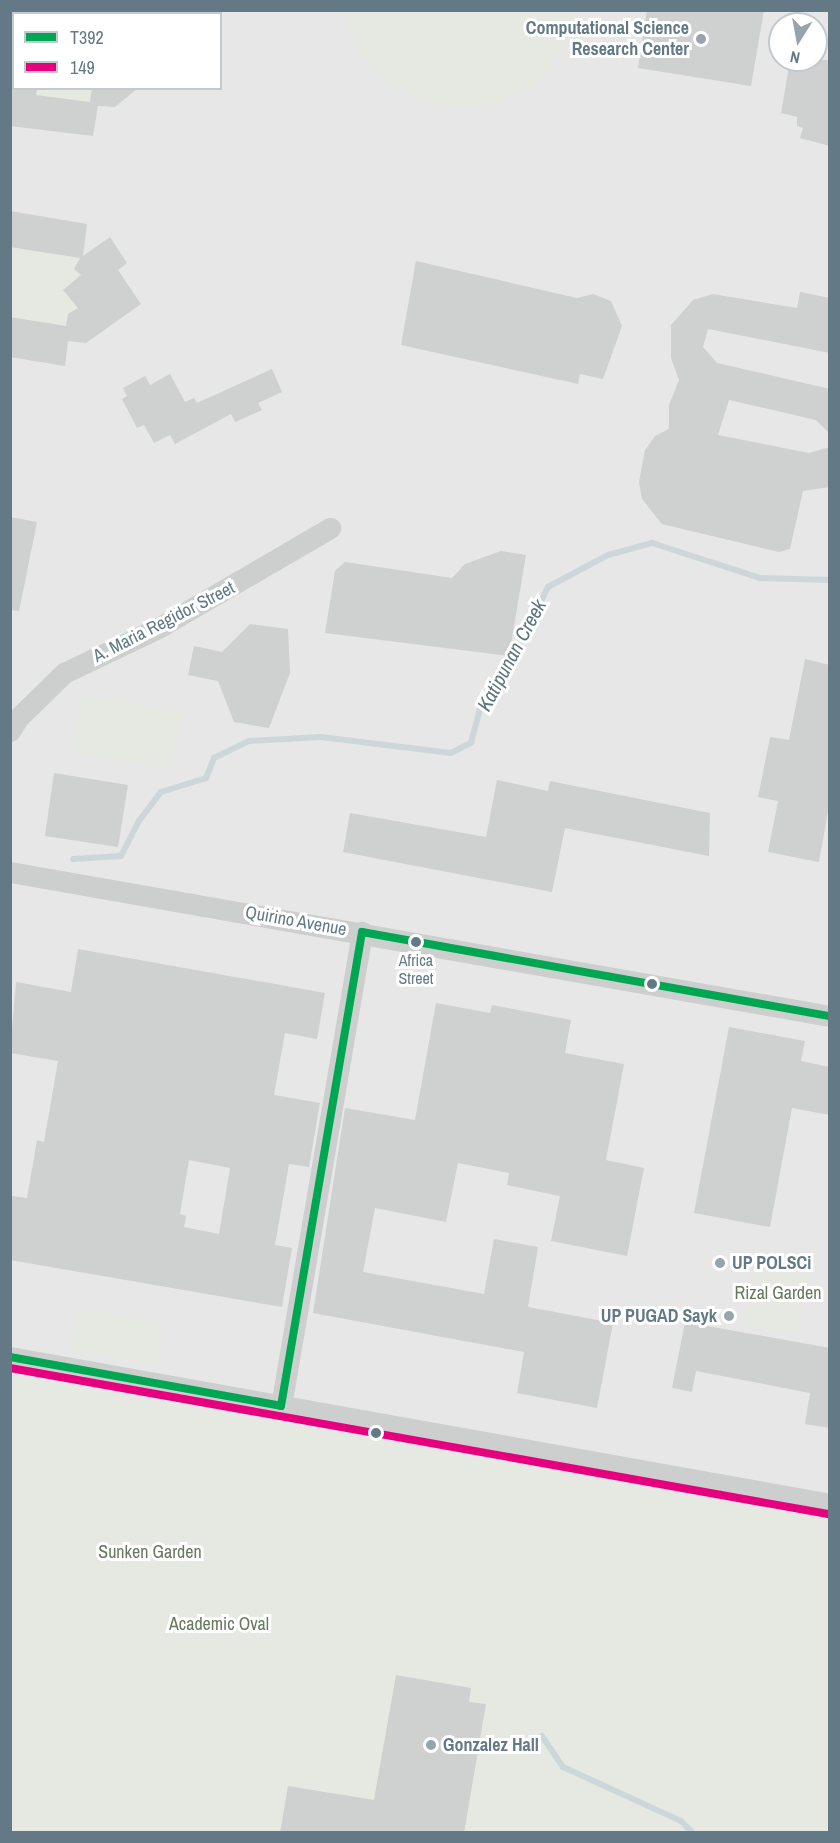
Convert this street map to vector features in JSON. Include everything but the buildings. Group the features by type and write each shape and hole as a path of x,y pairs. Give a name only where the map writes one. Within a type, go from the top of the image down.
{"street":[{"name":"A. Maria Regidor Street","path":"10,731 18,718 64,673 233,587 330,528"},
{"name":"Quirino Avenue","path":"10,872 830,1016"},
{"path":"280,1406 362,932"},
{"path":"10,1357 830,1504"}],"shaded area":[{"path":"11,11 829,11 829,1832 11,1832"}],"green space":[{"path":"344,10 579,11 570,38 539,80 491,104 465,108 438,106 389,85 355,44"},
{"path":"37,90 92,90 90,102 36,95"},
{"path":"11,247 77,258 75,269 81,275 64,290 78,308 68,314 66,326 11,317"},
{"path":"83,695 182,713 172,770 72,752"},
{"name":"Rizal Garden","path":"757,1251 812,1262 798,1334 743,1324"},
{"path":"86,1309 157,1322 162,1332 156,1365 71,1350 77,1315"},
{"name":"Academic Oval","path":"11,1375 829,1520 829,1832 11,1832"}],"waterway":[{"name":"Katipunan Creek","path":"73,859 121,856 139,821 161,792 206,778 214,758 249,741 321,737 451,753 471,743 482,701 506,673 548,587 608,555 652,543 760,578 830,580"},
{"path":"542,1736 563,1767 681,1821 692,1832"}],"transit line":[{"name":"T392","path":"10,1357 281,1406 362,932 830,1016"},
{"name":"149","path":"10,1368 828,1514"}],"place":[{"name":"Computational Science Research Center","path":"701,39"},
{"name":"Africa Street","path":"416,942"},
{"name":"UP POLSCi","path":"720,1263"},
{"name":"UP PUGAD Sayk","path":"729,1316"},
{"name":"Gonzalez Hall","path":"431,1745"}],"park label":[{"name":"Sunken Garden","path":"150,1552"}]}
